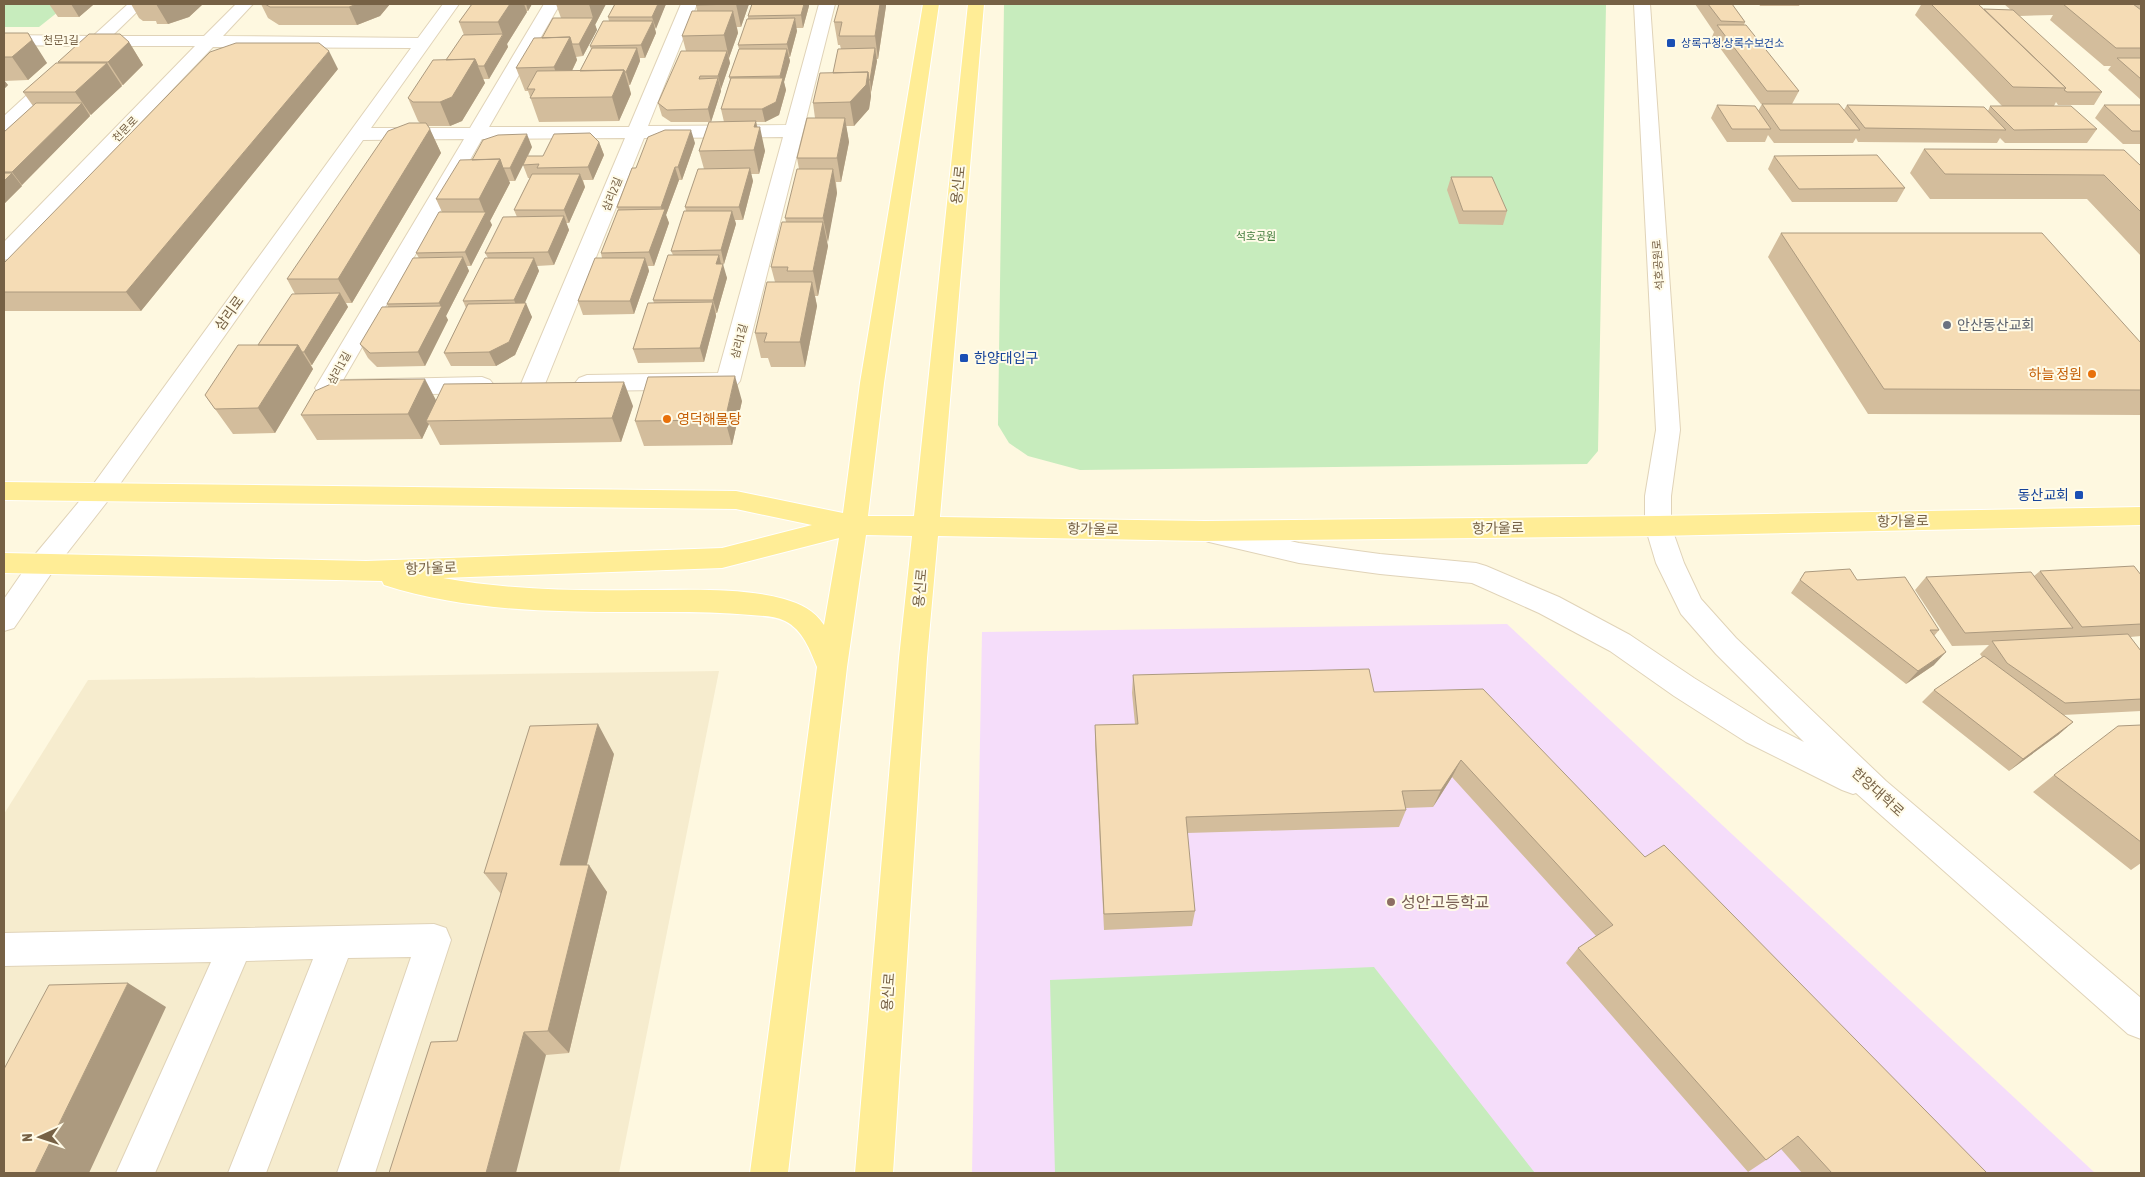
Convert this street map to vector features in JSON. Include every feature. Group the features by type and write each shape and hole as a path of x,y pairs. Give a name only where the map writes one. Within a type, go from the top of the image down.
{"main road":[{"path":"769,1173 832,666 854,525 872,383 931,4"},
{"name":"용신로","path":"874,1173 913,658 976,4"},
{"name":"항가울로","path":"4,491 736,500 854,525 1205,531 1658,526 2141,516"},
{"name":"항가울로","path":"4,563 366,571 722,558 854,525"},
{"path":"366,571 425,587 480,594 605,601 704,601 776,608 798,615 812,628 832,666"}],"street":[{"path":"4,126 136,4"},
{"name":"천문로","path":"4,254 245,4"},
{"name":"삼리로","path":"4,620 43,564 101,492 451,4"},
{"name":"삼리1길","path":"552,4 327,388 728,381 827,4"},
{"name":"삼리2길","path":"535,384 689,4"},
{"name":"석호공원로","path":"1642,4 1668,430 1658,496 1658,526"},
{"name":"천문1길","path":"4,40 423,43"},
{"path":"357,134 637,134 794,131"},
{"name":"한양대학로","path":"1658,526 1670,563 1691,606 1726,646 1875,791 2141,1021"},
{"path":"1205,531 1299,554 1380,564 1476,572 1549,605 1620,643 1684,687 1757,733 1875,791"},
{"path":"4,950 434,940 356,1173"},
{"path":"247,1173 336,942"},
{"path":"135,1173 236,945"}],"shaded area":[{"name":"성안고등학교","path":"1507,624 2095,1173 972,1173 982,632"},
{"path":"719,671 619,1173 4,1173 4,814 88,680"}],"green space":[{"path":"4,4 68,4 39,27 4,27"},
{"name":"석호공원","path":"1004,4 1606,4 1598,451 1587,464 1080,470 1028,456 1009,443 998,425"},
{"path":"1374,967 1535,1173 1055,1173 1050,980"}],"building":[{"path":"265,4 357,4 349,7 270,7"},
{"path":"472,4 510,4 498,22 459,22"},
{"path":"615,4 658,4 652,17 608,17"},
{"path":"696,4 736,4 696,5"},
{"path":"752,4 804,4 801,15 748,16"},
{"path":"839,4 880,4 875,36 839,36 842,22 834,22"},
{"path":"1708,4 1732,4 1745,22 1721,21"},
{"path":"1931,4 1978,4 2066,88 2013,87"},
{"path":"2063,4 2133,4 2141,10 2141,48 2116,48"},
{"path":"1984,9 2013,10 2102,92 2067,92 2064,90 2066,88"},
{"path":"692,11 733,11 724,35 682,36"},
{"path":"553,18 593,18 579,44 572,44 570,37 542,38"},
{"path":"795,18 787,44 738,45 747,19"},
{"path":"603,21 653,21 641,45 590,46"},
{"path":"1717,25 1746,25 1799,91 1767,91"},
{"path":"4,33 28,33 32,40 12,57 4,57"},
{"path":"89,34 120,34 129,42 108,62 58,62"},
{"path":"503,34 484,66 478,66 475,59 446,60 463,35"},
{"path":"570,37 554,67 516,68 534,38"},
{"path":"236,43 319,43 329,51 126,292 4,292 4,263 210,52"},
{"path":"592,48 637,48 626,72 624,70 580,71"},
{"path":"875,48 870,80 868,72 833,73 838,49"},
{"path":"739,49 787,49 780,76 729,77"},
{"path":"681,51 727,51 718,76 700,76 699,79 718,78 708,109 667,110 658,103"},
{"path":"2117,58 2141,58 2141,79"},
{"path":"475,59 452,97 440,102 413,102 408,98 433,60"},
{"path":"56,63 107,63 75,92 23,92"},
{"path":"624,70 612,97 530,98 535,89 527,89 537,71"},
{"path":"868,72 866,85 850,102 813,103 820,73"},
{"path":"731,78 783,78 776,102 762,109 721,109"},
{"path":"36,103 82,103 12,172 4,172 4,132"},
{"path":"1762,104 1839,104 1860,130 1780,130"},
{"path":"1717,105 1755,106 1771,129 1732,129"},
{"path":"1847,105 1984,107 2006,130 1865,128"},
{"path":"2104,105 2141,105 2141,131 2132,131"},
{"path":"1990,106 2071,106 2097,129 2014,130"},
{"path":"807,118 845,118 837,158 797,158"},
{"path":"756,121 754,127 760,127 754,150 699,151 709,122"},
{"path":"409,123 426,123 430,129 338,279 287,279 388,131"},
{"path":"665,130 691,130 661,207 617,207 632,168 636,168 648,137"},
{"path":"590,133 599,142 588,167 537,168 539,164 523,165 527,156 543,156 554,134"},
{"path":"527,134 510,168 503,168 500,159 472,160 483,140 498,135"},
{"path":"1924,149 2124,150 2141,166 2141,212 2104,175 1945,174"},
{"path":"1877,155 1905,188 1799,189 1774,156"},
{"path":"500,159 479,199 436,199 460,160"},
{"path":"750,168 739,207 685,207 698,169"},
{"path":"797,169 833,169 823,218 785,218"},
{"path":"4,173 12,173 4,181"},
{"path":"532,174 580,174 564,210 514,210"},
{"path":"1451,177 1492,177 1507,211 1463,211"},
{"path":"665,209 649,252 601,253 618,210"},
{"path":"684,211 732,211 721,250 671,251"},
{"path":"439,212 486,212 465,252 416,253"},
{"path":"564,216 548,252 485,253 503,217"},
{"path":"782,222 823,222 813,271 787,271 788,267 771,267"},
{"name":"안산동산교회","path":"1781,233 2042,233 2141,343 2141,390 1884,389"},
{"path":"668,255 719,255 716,264 723,264 713,300 653,300"},
{"path":"463,257 439,303 387,304 413,258"},
{"path":"485,258 534,258 514,300 463,301"},
{"path":"595,258 645,258 630,301 578,301"},
{"path":"767,282 812,282 800,342 764,342 767,333 755,333"},
{"path":"340,293 304,352 302,352 298,345 258,345 292,294"},
{"path":"713,302 700,348 633,349 648,303"},
{"path":"526,303 509,342 489,352 444,353 468,304"},
{"path":"442,306 418,352 370,353 360,344 382,307"},
{"path":"238,345 298,345 258,408 215,409 205,395"},
{"path":"735,376 725,420 635,421 648,377"},
{"path":"425,379 408,414 301,415 315,391 340,380"},
{"path":"624,382 612,418 426,421 444,384"},
{"path":"2134,566 2141,575 2141,624 2082,627 2040,571"},
{"path":"1850,569 1857,580 1905,577 1939,630 1930,630 1946,652 1918,671 1800,580 1805,572"},
{"path":"2031,572 2073,628 1965,633 1926,577"},
{"path":"2128,634 2141,651 2141,699 2065,703 2007,663 1992,641"},
{"path":"1984,656 2073,722 2023,759 1934,690"},
{"path":"1369,669 1374,692 1483,689 1645,857 1664,845 1987,1173 1832,1173 1798,1136 1766,1160 1578,948 1613,925 1461,760 1441,790 1402,791 1406,810 1186,817 1195,911 1104,914 1095,725 1138,724 1133,675"},
{"path":"598,724 560,865 589,865 548,1031 524,1032 486,1173 389,1173 431,1042 457,1041 507,873 484,873 530,726"},
{"path":"2141,725 2141,842 2054,775 2118,726"},
{"path":"128,983 35,1173 4,1173 4,1069 49,985"}],"place":[{"name":"상록구청.상록수보건소","path":"1671,43"},
{"name":"안산동산교회","path":"1947,325"},
{"name":"한양대입구","path":"964,358"},
{"name":"하늘 정원","path":"2092,374"},
{"name":"영덕해물탕","path":"667,419"},
{"name":"동산교회","path":"2079,495"},
{"name":"성안고등학교","path":"1391,902"}]}
